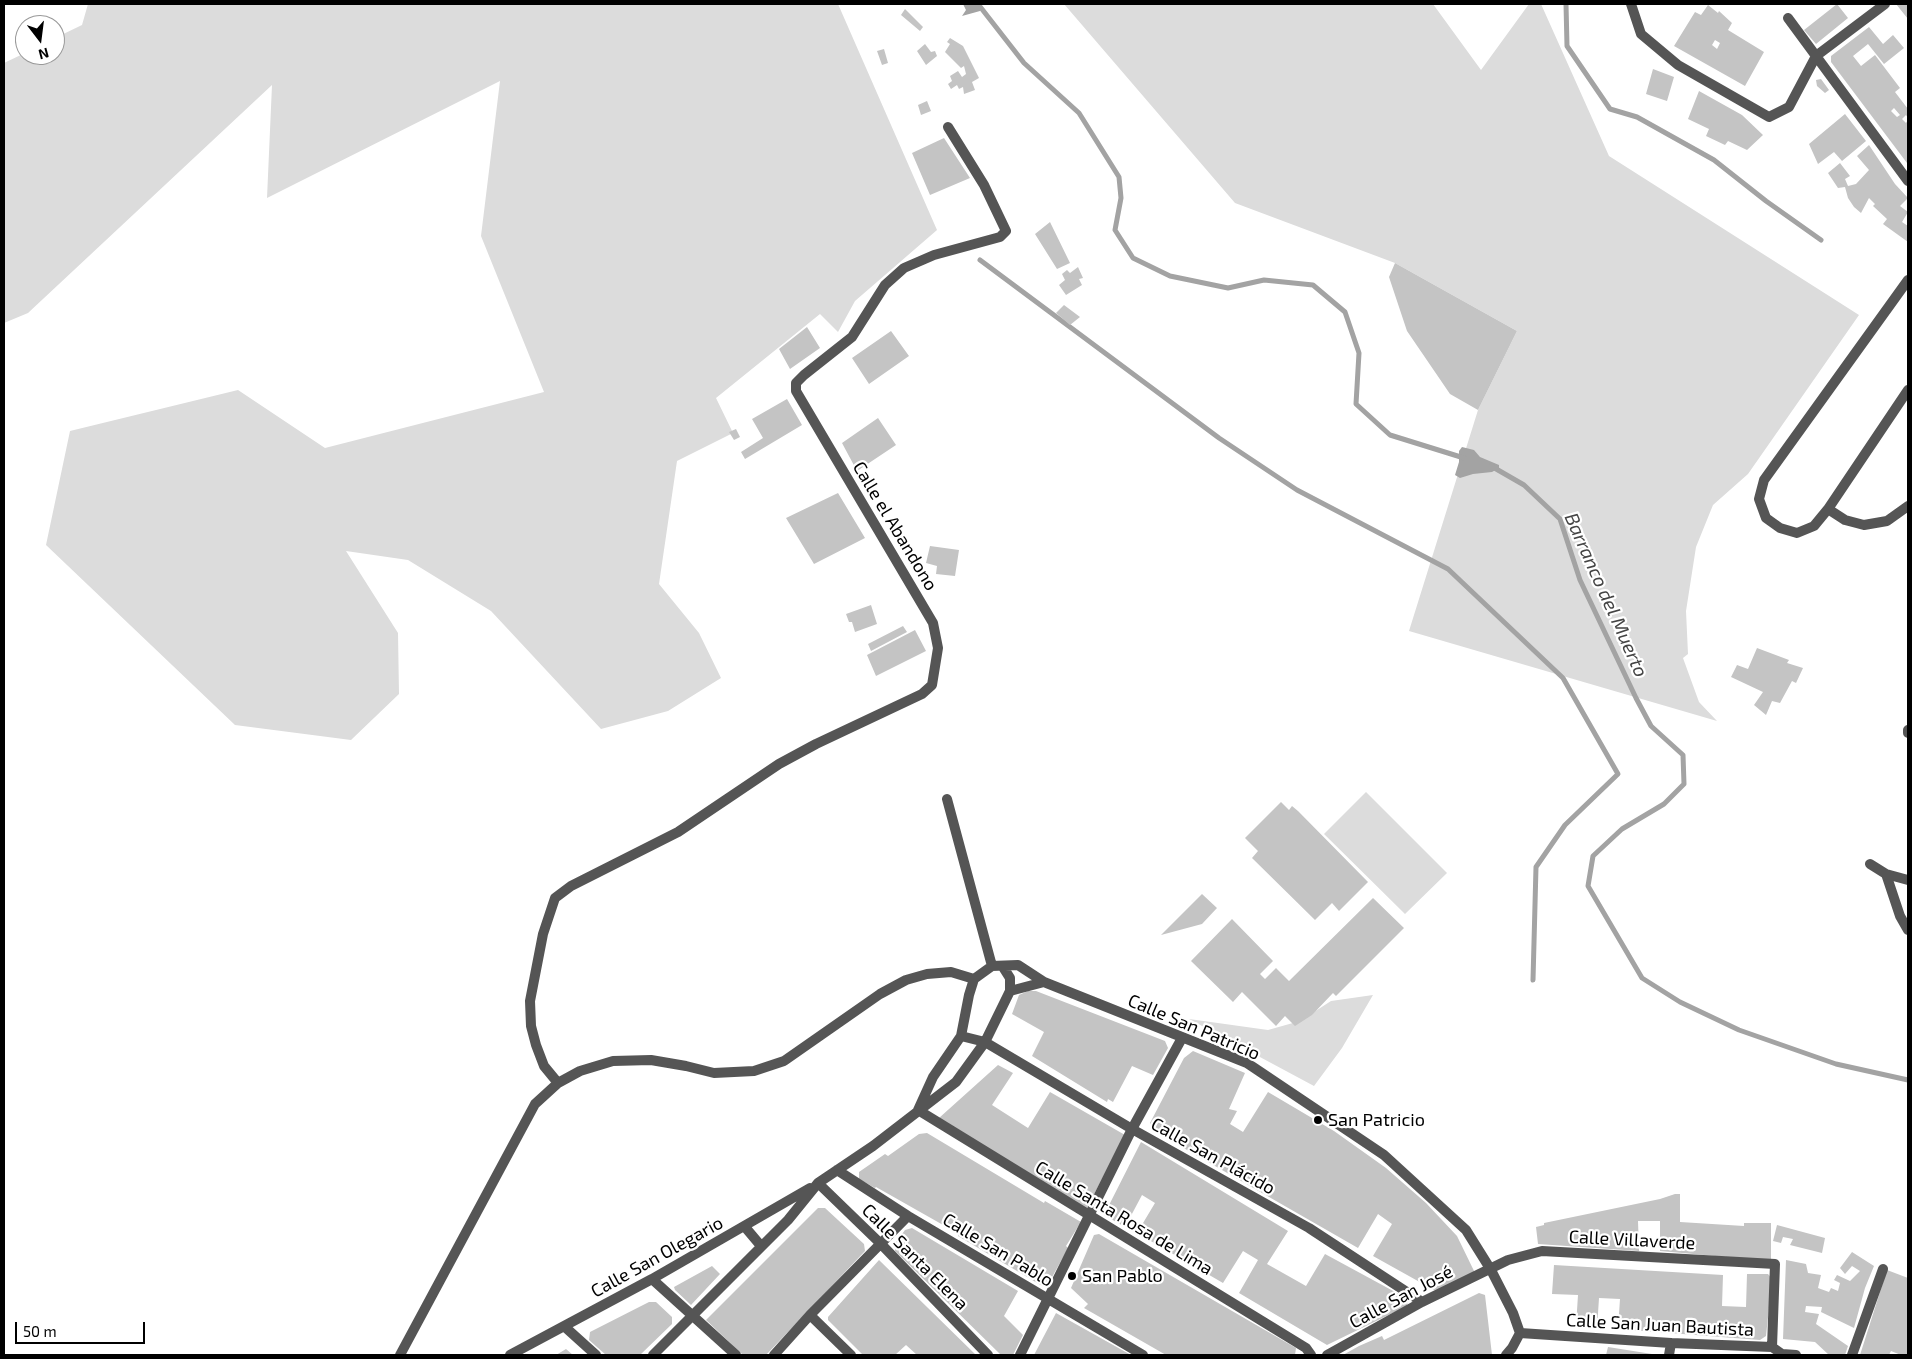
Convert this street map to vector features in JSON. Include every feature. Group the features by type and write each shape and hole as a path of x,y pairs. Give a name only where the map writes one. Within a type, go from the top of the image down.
{"street":[{"path":"1631,4 1641,34 1678,65 1769,118 1789,107 1816,56 1884,4"},
{"path":"1788,18 1908,181"},
{"name":"Calle el Abandono","path":"558,1083 544,1066 536,1045 531,1026 530,1001 543,934 555,898 571,886 678,832 779,764 816,744 922,694 932,685 938,648 933,623 796,391 796,383 852,337 885,286 904,268 934,255 1000,237 1006,231 984,185 948,127"},
{"path":"1908,280 1764,480 1759,500 1766,518 1780,528 1797,533 1814,526 1828,509 1908,390"},
{"path":"1828,509 1845,520 1864,525 1887,521 1908,506"},
{"path":"918,1110 933,1077 961,1036 969,994 974,979 992,966 947,799"},
{"path":"1870,864 1886,874 1908,880"},
{"path":"1886,874 1900,916 1908,930"},
{"name":"Calle San Patricio","path":"992,966 1018,965 1044,982 1247,1063 1384,1155 1466,1230 1491,1270 1513,1313 1520,1333"},
{"path":"653,1355 788,1220 818,1183 873,1146 956,1082 985,1042 1010,991 1010,978 1003,967"},
{"path":"400,1355 535,1104 558,1083 580,1071 613,1061 651,1060 714,1072 754,1071 784,1062 880,994 906,980 927,974 951,972 974,979"},
{"path":"1010,991 1044,982"},
{"name":"Calle San Plácido","path":"961,1036 985,1042 1132,1129 1309,1228 1422,1302"},
{"path":"1020,1355 1132,1129 1182,1038"},
{"name":"Calle Santa Rosa de Lima","path":"918,1110 1306,1348 1311,1355"},
{"name":"Calle San Pablo","path":"837,1170 908,1216 1143,1355"},
{"name":"Calle San Olegario","path":"510,1355 652,1279 745,1227 818,1183"},
{"name":"Calle Santa Elena","path":"818,1183 881,1244 988,1355"},
{"path":"774,1355 810,1315 908,1216"},
{"path":"745,1227 761,1246"},
{"name":"Calle Villaverde","path":"1491,1270 1522,1255 1542,1251 1775,1264 1772,1347"},
{"path":"1852,1355 1882,1269"},
{"name":"Calle San José","path":"1327,1355 1422,1302 1491,1270"},
{"path":"652,1279 736,1355"},
{"path":"810,1315 851,1355"},
{"path":"565,1327 596,1355"},
{"path":"1506,1355 1520,1333"},
{"name":"Calle San Juan Bautista","path":"1520,1333 1671,1343 1772,1347 1782,1354 1796,1355"},
{"path":"1669,1355 1671,1343"}],"shaded area":[{"path":"88,4 838,4 937,230 855,301 838,332 820,314 716,398 733,433 677,461 659,584 699,633 721,678 668,711 601,729 491,611 408,560 346,551 398,633 399,694 351,740 235,725 46,545 70,431 238,390 325,448 544,392 481,236 500,81 267,198 272,85 28,313 4,323 4,63 15,58 15,65 65,65 65,33 82,25"},
{"path":"963,4 982,4 980,11 962,16 966,10"},
{"path":"1064,4 1433,4 1481,70 1529,4 1541,4 1609,156 1859,315 1748,474 1713,505 1696,547 1686,611 1688,654 1683,658 1699,702 1717,721 1409,631 1478,410 1517,331 1395,263 1235,203"},
{"path":"1462,447 1474,450 1480,457 1499,465 1499,468 1492,472 1473,474 1460,478 1455,475 1459,462 1459,451"},
{"path":"1366,792 1447,873 1405,914 1324,834"},
{"path":"1373,995 1342,1048 1314,1086 1189,1019 1268,1030 1300,1021 1331,1001"}],"building":[{"path":"1837,4 1848,18 1816,44 1804,30"},
{"path":"1896,4 1908,4 1908,19"},
{"path":"1708,5 1718,13 1719,11 1732,23 1728,30 1764,52 1745,86 1674,46 1695,12 1701,15","holes":["1715,40 1720,43 1717,49 1712,45"]},
{"path":"905,9 923,27 920,31 901,15"},
{"path":"1869,27 1883,44 1893,35 1904,48 1884,64 1868,44 1853,56 1861,66 1875,55 1900,88 1895,92 1908,109 1908,118 1906,115 1902,119 1906,123 1908,120 1907,163 1831,62 1831,56","holes":["1894,108 1900,115 1897,117 1891,111"]},
{"path":"950,38 963,46 979,78 972,82 975,90 964,94 963,87 959,89 957,85 951,89 948,84 952,81 950,76 958,71 962,77 966,74 964,66 961,68 945,52 950,44 947,42"},
{"path":"925,44 931,52 935,51 937,56 926,65 917,51"},
{"path":"884,49 888,63 882,65 877,51"},
{"path":"1653,69 1674,77 1667,101 1646,94"},
{"path":"1821,79 1829,90 1825,93 1817,86 1816,80"},
{"path":"1699,91 1742,115 1763,135 1747,150 1728,141 1725,145 1706,136 1709,129 1688,119"},
{"path":"927,101 931,111 921,115 918,105"},
{"path":"1845,114 1866,141 1842,161 1834,152 1818,164 1809,144"},
{"path":"944,138 970,178 930,195 912,153"},
{"path":"1869,145 1895,184 1908,198 1900,206 1908,212 1902,222 1908,226 1908,242 1883,224 1887,219 1873,206 1875,204 1869,198 1861,213 1854,207 1848,198 1845,187 1838,188 1828,173 1840,163 1850,176 1845,179 1848,186 1856,184 1869,170 1857,156"},
{"path":"1050,222 1070,263 1057,269 1035,234"},
{"path":"1395,263 1517,331 1478,410 1450,394 1407,331 1389,277"},
{"path":"1078,267 1083,278 1079,279 1082,285 1066,295 1059,285 1065,280 1062,274 1067,270 1070,273"},
{"path":"1064,305 1080,317 1070,325 1056,313"},
{"path":"807,327 820,348 790,369 779,349"},
{"path":"891,331 909,356 869,384 852,358"},
{"path":"787,399 802,425 745,459 741,452 763,438 752,419"},
{"path":"878,418 896,445 857,471 842,443"},
{"path":"736,429 740,437 734,440 729,432"},
{"path":"838,493 865,538 814,564 786,518"},
{"path":"930,546 959,550 955,576 936,574 937,566 926,563"},
{"path":"871,605 877,624 855,632 852,622 849,622 846,614"},
{"path":"903,626 907,632 871,651 868,644"},
{"path":"915,630 926,651 876,676 867,655"},
{"path":"1757,648 1789,660 1787,663 1803,668 1796,683 1792,681 1780,703 1772,701 1766,715 1754,705 1763,692 1731,677 1737,665 1748,669"},
{"path":"1281,802 1289,810 1292,806 1298,811 1368,882 1339,911 1332,903 1315,920 1252,858 1258,851 1245,838"},
{"path":"1202,894 1217,908 1202,924 1161,935"},
{"path":"1373,898 1404,928 1336,996 1333,993 1312,1015 1295,1026 1285,1016 1276,1026 1242,992 1233,1002 1191,961 1232,919 1273,961 1260,974 1265,979 1276,968 1289,981"},
{"path":"1028,991 1036,991 1165,1041 1168,1048 1153,1075 1132,1066 1113,1102 1108,1099 1107,1102 1032,1056 1044,1032 1012,1014 1019,995"},
{"path":"1193,1051 1245,1073 1229,1109 1237,1111 1230,1124 1243,1132 1268,1092 1334,1131 1386,1168 1426,1203 1457,1236 1475,1273 1442,1289 1434,1290 1373,1256 1392,1224 1378,1214 1358,1248 1154,1131 1150,1123 1184,1058"},
{"path":"998,1065 1013,1073 992,1105 1028,1128 1050,1092 1125,1135 1086,1210 939,1118"},
{"path":"927,1133 1044,1203 1045,1201 1081,1222 1066,1246 1068,1248 1051,1279 1050,1285 1044,1287 958,1236 959,1234 859,1179 859,1172 885,1154 888,1156 919,1134"},
{"path":"1141,1142 1288,1231 1267,1264 1306,1286 1325,1254 1408,1299 1407,1306 1327,1345 1239,1293 1258,1260 1243,1251 1223,1283 1137,1233 1155,1203 1142,1195 1125,1227 1104,1215"},
{"path":"1680,1194 1680,1222 1744,1226 1744,1223 1771,1223 1771,1261 1660,1251 1660,1221 1638,1221 1639,1251 1538,1244 1536,1227 1544,1225 1544,1223 1660,1199"},
{"path":"818,1208 825,1208 864,1244 865,1251 766,1355 743,1355 706,1320"},
{"path":"1777,1225 1825,1238 1822,1253 1790,1245 1793,1239 1783,1237 1781,1243 1773,1241"},
{"path":"912,1228 1018,1291 1004,1316 1023,1335 1013,1355 1001,1355 895,1251 896,1242 905,1230"},
{"path":"1099,1234 1296,1348 1295,1355 1166,1355 1084,1308 1088,1304 1071,1288 1094,1235"},
{"path":"1852,1252 1874,1266 1865,1288 1854,1328 1821,1312 1822,1307 1806,1306 1805,1312 1819,1314 1816,1324 1848,1346 1845,1355 1829,1355 1815,1342 1783,1339 1786,1260 1806,1264 1808,1273 1821,1275 1818,1288 1829,1292 1831,1288 1838,1291 1840,1283 1834,1280 1837,1275 1850,1281 1860,1271 1852,1266 1845,1274 1840,1268"},
{"path":"879,1260 976,1355 917,1355 906,1345 895,1355 863,1355 828,1320 828,1317"},
{"path":"1554,1265 1723,1275 1722,1306 1746,1307 1747,1274 1768,1274 1772,1279 1766,1336 1760,1340 1618,1329 1620,1299 1599,1298 1597,1328 1576,1326 1578,1295 1552,1294"},
{"path":"712,1266 720,1274 691,1305 674,1287"},
{"path":"1887,1270 1908,1278 1908,1355 1901,1355 1891,1351 1889,1355 1860,1355"},
{"path":"1479,1293 1485,1295 1492,1355 1343,1355 1382,1336 1384,1340"},
{"path":"649,1302 656,1302 672,1317 672,1324 640,1355 606,1355 589,1340 590,1332"},
{"path":"1056,1313 1131,1355 1034,1355"},
{"path":"1608,1347 1652,1354 1652,1355 1606,1355"},
{"path":"566,1349 573,1355 556,1355"}],"waterway":[{"name":"Barranco del Muerto","path":"978,4 1024,63 1079,113 1119,177 1121,198 1115,230 1133,258 1170,276 1228,288 1264,280 1313,285 1345,312 1359,353 1356,404 1390,435 1464,458"},
{"path":"1566,4 1567,46 1610,109 1637,117 1714,160 1766,201 1821,240"},
{"path":"980,260 1219,438 1297,490 1448,569 1563,678 1618,774 1565,825 1536,867 1533,980"},
{"name":"Barranco del Muerto","path":"1491,466 1524,485 1560,519 1580,580 1636,698 1651,726 1683,755 1684,784 1664,804 1622,829 1593,856 1588,886 1642,978 1680,1002 1739,1030 1836,1064 1908,1080"}],"place":[{"name":"San Patricio","path":"1318,1120"},
{"name":"San Pablo","path":"1072,1276"}]}
